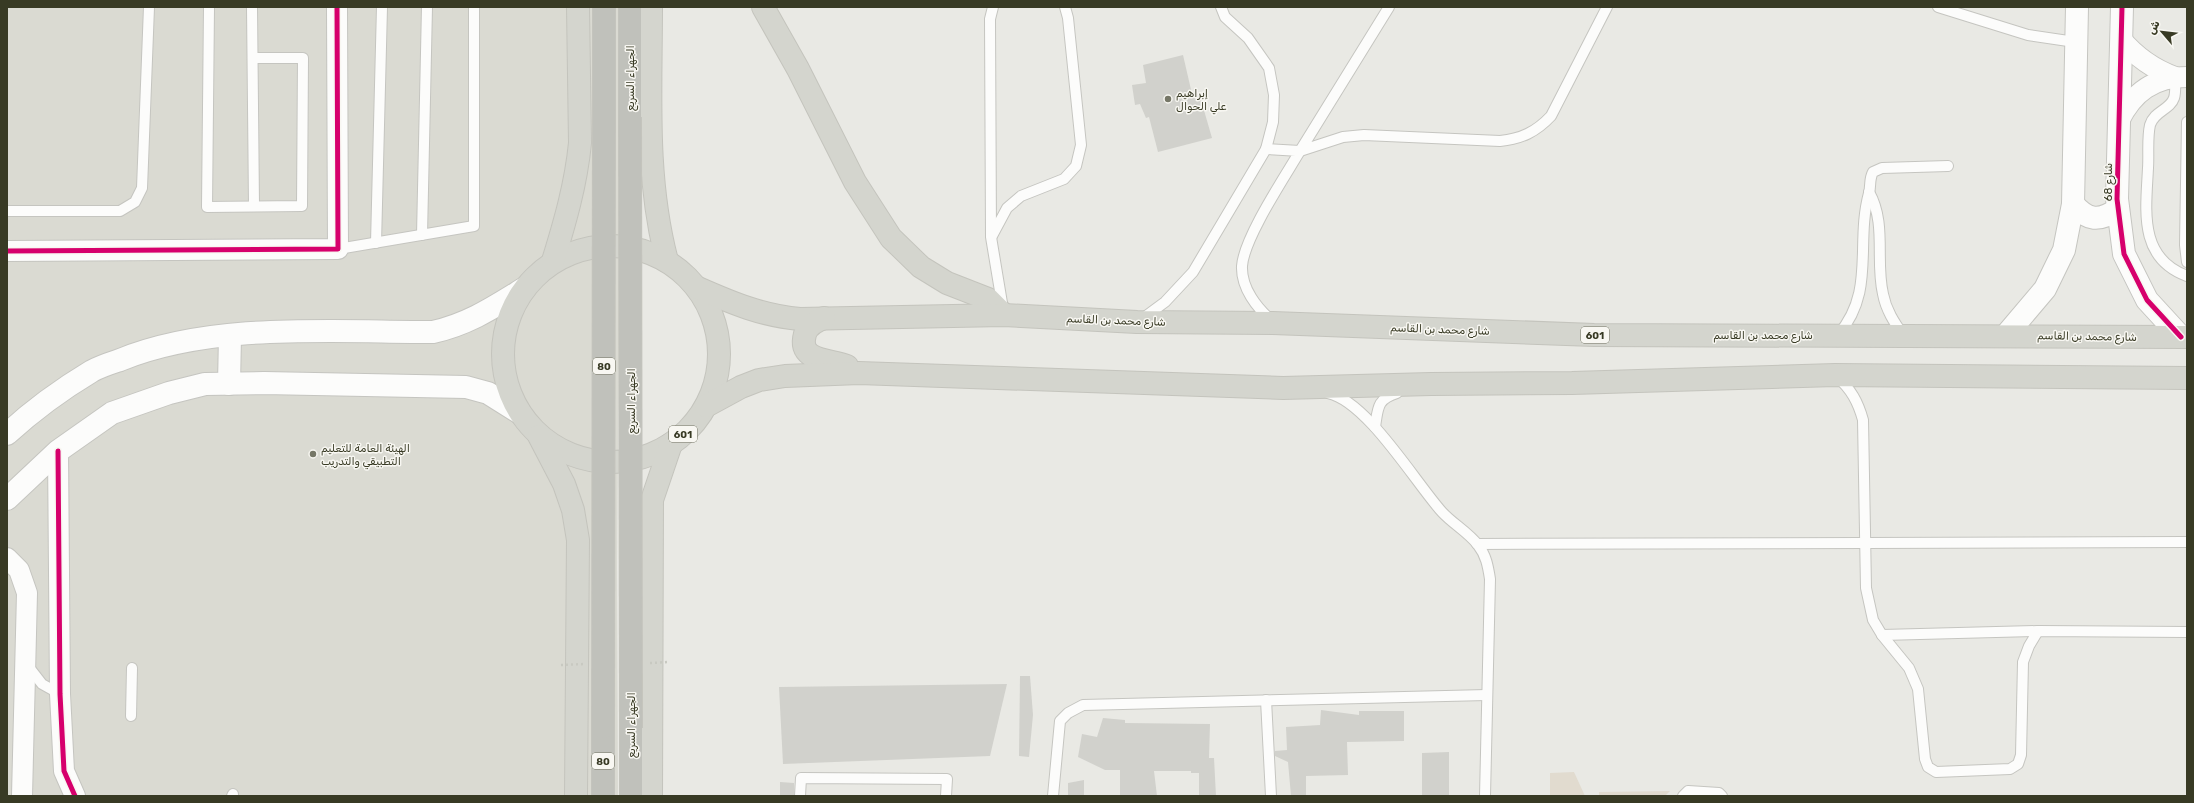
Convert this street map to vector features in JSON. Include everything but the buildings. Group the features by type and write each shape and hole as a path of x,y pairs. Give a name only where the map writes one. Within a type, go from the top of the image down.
{"highway":[{"name":"80","path":"603,796 604,7"},
{"name":"الجهراء السريع","path":"630,7 631,796"}],"main road":[{"path":"553,261 571,199 578,155 578,7"},
{"name":"الجهراء السريع","path":"651,7 651,163 659,230 668,261"},
{"path":"763,7 798,69 855,182 891,238 920,267 947,283 988,299 1004,315"},
{"name":"601","path":"610,245 643,250 668,261 684,273 698,288 711,313 719,346 718,367 714,387 706,406 690,427 671,444 634,460 607,462 573,456 555,447 538,435 520,413 511,396 505,378 502,353 507,322 514,304 538,273 553,261 571,252 590,247 610,245"},
{"name":"شارع محمد بن القاسم","path":"698,288 747,310 777,317 800,319 1004,315 1137,322 1273,323 1594,335 2006,335 2184,337"},
{"path":"824,318 812,323 805,334 806,347 809,353 819,360 844,364 859,373"},
{"name":"601","path":"706,406 742,387 759,380 785,376 859,373 1302,388 1431,384 1572,383 1835,375 2187,378"},
{"path":"538,435 564,484 573,510 578,540 576,796"},
{"name":"الجهراء السريع","path":"651,796 652,500 671,444"}],"street":[{"path":"7,250 338,249 337,7"},
{"path":"2006,335 2045,289 2064,250 2072,204 2077,7"},
{"name":"شارع 68","path":"2122,7 2118,209 2124,254 2147,300 2184,337"},
{"path":"2121,39 2140,58 2151,66 2181,77"},
{"path":"2119,121 2125,108 2135,96 2147,86 2160,80 2181,77"},
{"path":"2072,204 2082,214 2094,218 2107,216 2118,209"},
{"path":"7,434 55,396 93,371 140,352 195,338 273,333 433,332 454,327 478,317 525,288"},
{"path":"229,384 230,336"},
{"path":"7,499 58,451 112,413 176,391 205,384 466,386 488,393 520,413"},
{"path":"58,451 60,694 64,770 75,796"},
{"path":"7,558 19,570 27,593 22,796"}],"lane":[{"path":"7,211 120,211 135,202 142,188 149,7"},
{"path":"209,7 207,206 302,206 302,58 253,58"},
{"path":"252,7 254,206"},
{"path":"376,243 382,7"},
{"path":"422,235 427,7"},
{"path":"338,249 474,226 474,7"},
{"path":"993,7 990,19 991,237 1004,315"},
{"path":"991,237 1007,208 1021,196 1064,179 1076,166 1081,145 1068,18 1065,7"},
{"path":"1137,322 1165,302 1193,272 1266,149 1274,122 1274,95 1269,68 1248,38 1225,17 1221,7"},
{"path":"1273,323 1259,309 1249,295 1242,267 1247,244 1300,151 1388,7"},
{"path":"1266,149 1300,151 1343,137 1364,135 1500,141 1522,137 1542,125 1551,116 1607,7"},
{"path":"1938,7 2028,35 2075,42"},
{"path":"2181,77 2172,102 2158,113 2150,126 2146,211 2148,235 2153,248 2163,262 2177,272 2187,276"},
{"path":"2187,122 2187,262"},
{"path":"1838,335 1852,316 1860,294 1864,213 1869,192 1870,177 1877,169 1948,166"},
{"path":"1869,192 1879,219 1882,294 1894,322 1903,335"},
{"path":"1835,375 1853,394 1859,406 1863,420 1864,544 1866,588 1873,620 1882,635 1909,668 1918,689 1926,763 1931,770 2010,769 2018,764 2021,755 2023,662 2029,646 2038,631"},
{"path":"1375,427 1378,406 1386,396 1431,384"},
{"path":"1302,388 1337,395 1375,427 1442,512 1477,544 1488,564 1490,579 1486,796"},
{"path":"1477,544 2187,542"},
{"path":"1882,635 2038,631 2187,632"},
{"path":"25,659 35,677 50,690 60,694"},
{"path":"131,716 132,668"},
{"path":"1053,796 1060,721 1068,713 1083,705 1487,695"},
{"path":"1266,700 1271,796"},
{"path":"800,796 801,778 808,778 947,779 946,796"},
{"path":"1683,796 1688,791 1719,793 1722,796"}],"shaded area":[{"name":"الهيئة العامة للتعليم التطبيقي والتدريب","path":"7,7 622,7 617,566 618,796 7,796"},
{"path":"1574,772 1585,796 1550,796 1550,773"},
{"path":"1670,791 1665,796 1599,796 1599,792"}],"cycle path":[{"path":"7,251 338,249 337,7"},
{"path":"2122,7 2117,199 2124,254 2147,300 2181,337"},
{"path":"58,451 60,694 64,771 75,796"}],"place":[{"name":"إبراهيم علي الحوال","path":"1168,99"},
{"name":"الهيئة العامة للتعليم التطبيقي والتدريب","path":"313,454"}]}
